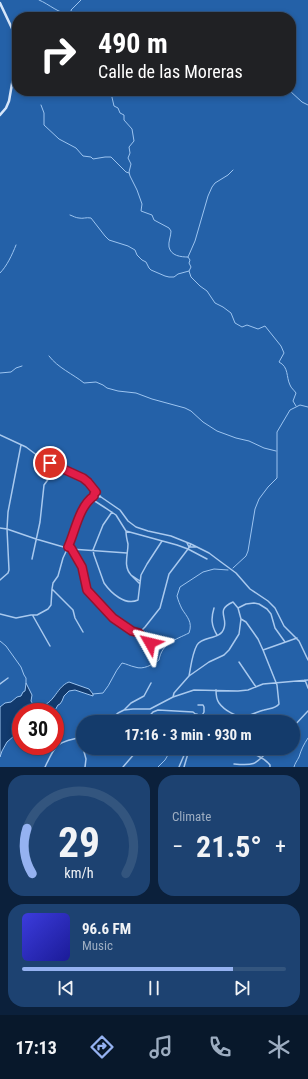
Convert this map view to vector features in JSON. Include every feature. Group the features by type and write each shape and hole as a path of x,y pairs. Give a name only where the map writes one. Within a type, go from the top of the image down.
{"main road":[{"path":"0,3 12,28"},
{"path":"0,115 6,108 9,101 12,84"}],"street":[{"path":"0,436 30,449 42,459 80,476 85,480 94,494 120,510 128,521 136,527 171,536 209,553 236,574 250,589 271,604 278,612 284,626 297,638 301,644 308,660"},
{"path":"0,580 8,573 9,570 7,529 8,512 21,445"},
{"path":"32,559 40,522 44,485 58,466"},
{"path":"85,480 94,494 101,497"},
{"path":"0,614 16,618 31,615 34,616 48,609 51,604 52,589 59,573 60,565 80,515 83,508 94,494"},
{"path":"90,498 116,515 126,531 128,545 126,567 128,572 140,584"},
{"path":"112,512 103,525 93,550 106,587 120,598 127,602 137,601 139,597 141,575 162,541"},
{"path":"0,528 68,548 127,552"},
{"path":"126,531 189,548 207,559"},
{"path":"186,542 189,548"},
{"path":"139,633 160,608 169,574 191,544"},
{"path":"68,548 82,567 87,590 113,618 132,631 139,633 146,641 150,642 149,645 144,647"},
{"path":"189,548 198,548"},
{"path":"131,575 140,581"},
{"path":"52,589 73,610 75,618 83,632"},
{"path":"173,696 190,676 210,662 224,655 229,650 239,634 241,619 238,608 233,602 224,610 223,615 225,624 222,632 202,641 197,645 194,651 190,676"},
{"path":"238,608 246,604 259,604 271,614 275,628 285,642"},
{"path":"214,608 211,618 217,635"},
{"path":"34,616 50,646"},
{"path":"216,690 217,699 222,707 238,716 246,716 277,706 279,702 277,685 258,639 246,622 241,619"},
{"path":"263,650 297,638"},
{"path":"239,662 256,687"},
{"path":"0,684 8,678"},
{"path":"305,680 308,688"},
{"path":"150,715 157,706 173,696 194,690 238,691 248,690 263,684 308,680"},
{"path":"124,710 131,703 143,697 152,683"},
{"path":"198,704 203,705 204,707 202,715"},
{"path":"116,715 128,709 193,712 196,714"},
{"path":"300,720 308,711"},
{"path":"64,741 76,739"},
{"path":"45,767 51,755"},
{"path":"85,755 85,767"},
{"path":"123,767 133,755"},
{"path":"184,767 187,755"},
{"path":"254,755 268,762 270,767"},
{"path":"234,764 254,764 264,755"},
{"path":"179,767 184,756"}],"shaded area":[{"path":"0,0 308,0 308,767 0,767"},
{"path":"69,682 89,689 93,696 75,690 69,691 64,696 61,703 47,703 64,685"},
{"path":"26,683 32,695 32,703 12,703 12,738 7,742 0,757 0,707 5,703 11,702 17,697 21,696 25,691"}],"waterway":[{"path":"39,0 61,12"},
{"path":"72,12 71,10 81,0"},
{"path":"112,96 114,106 124,115 124,120 132,129 134,141 129,147 130,153 128,158 131,164 129,172 142,204 141,211 152,215 154,220 169,228 171,231 169,243 170,250 174,254 182,257 188,257 190,260 189,263 191,267 189,271 191,277 207,291 215,303 231,313 235,323 242,327 247,325 258,329 265,326 281,346 284,353 279,362 286,369 290,386 296,393 293,401 296,406"},
{"path":"295,96 308,105"},
{"path":"41,105 44,113 44,125 59,139 76,148 83,156 91,157 93,159 111,157 126,172 129,173"},
{"path":"188,257 195,241 212,187 215,183 233,170"},
{"path":"70,215 78,218 91,218 109,240 128,246 135,250 137,255 146,262 151,270 169,277 174,277 178,274 189,271"},
{"path":"0,273 7,264 16,245"},
{"path":"49,356 61,367 84,383 96,382 107,388 136,393 185,408 217,431 276,451"},
{"path":"0,373 11,372 22,366"},
{"path":"233,568 246,556 248,551 255,509 259,499 277,478 277,432 290,410 300,405 308,407"},
{"path":"93,694 103,693 122,663 138,668 150,665 159,660 166,646 174,640 189,633 190,623 177,596 180,587 203,572 214,569 228,570"},
{"path":"0,641 6,646 21,667 26,678 26,683"},
{"path":"294,767 308,738"},
{"path":"158,767 168,755"}],"route":[{"path":"50,463 80,476 88,482 96,492 83,508 68,547 71,548 82,567 87,590 113,618 132,631 139,633 146,641 150,643"}]}
